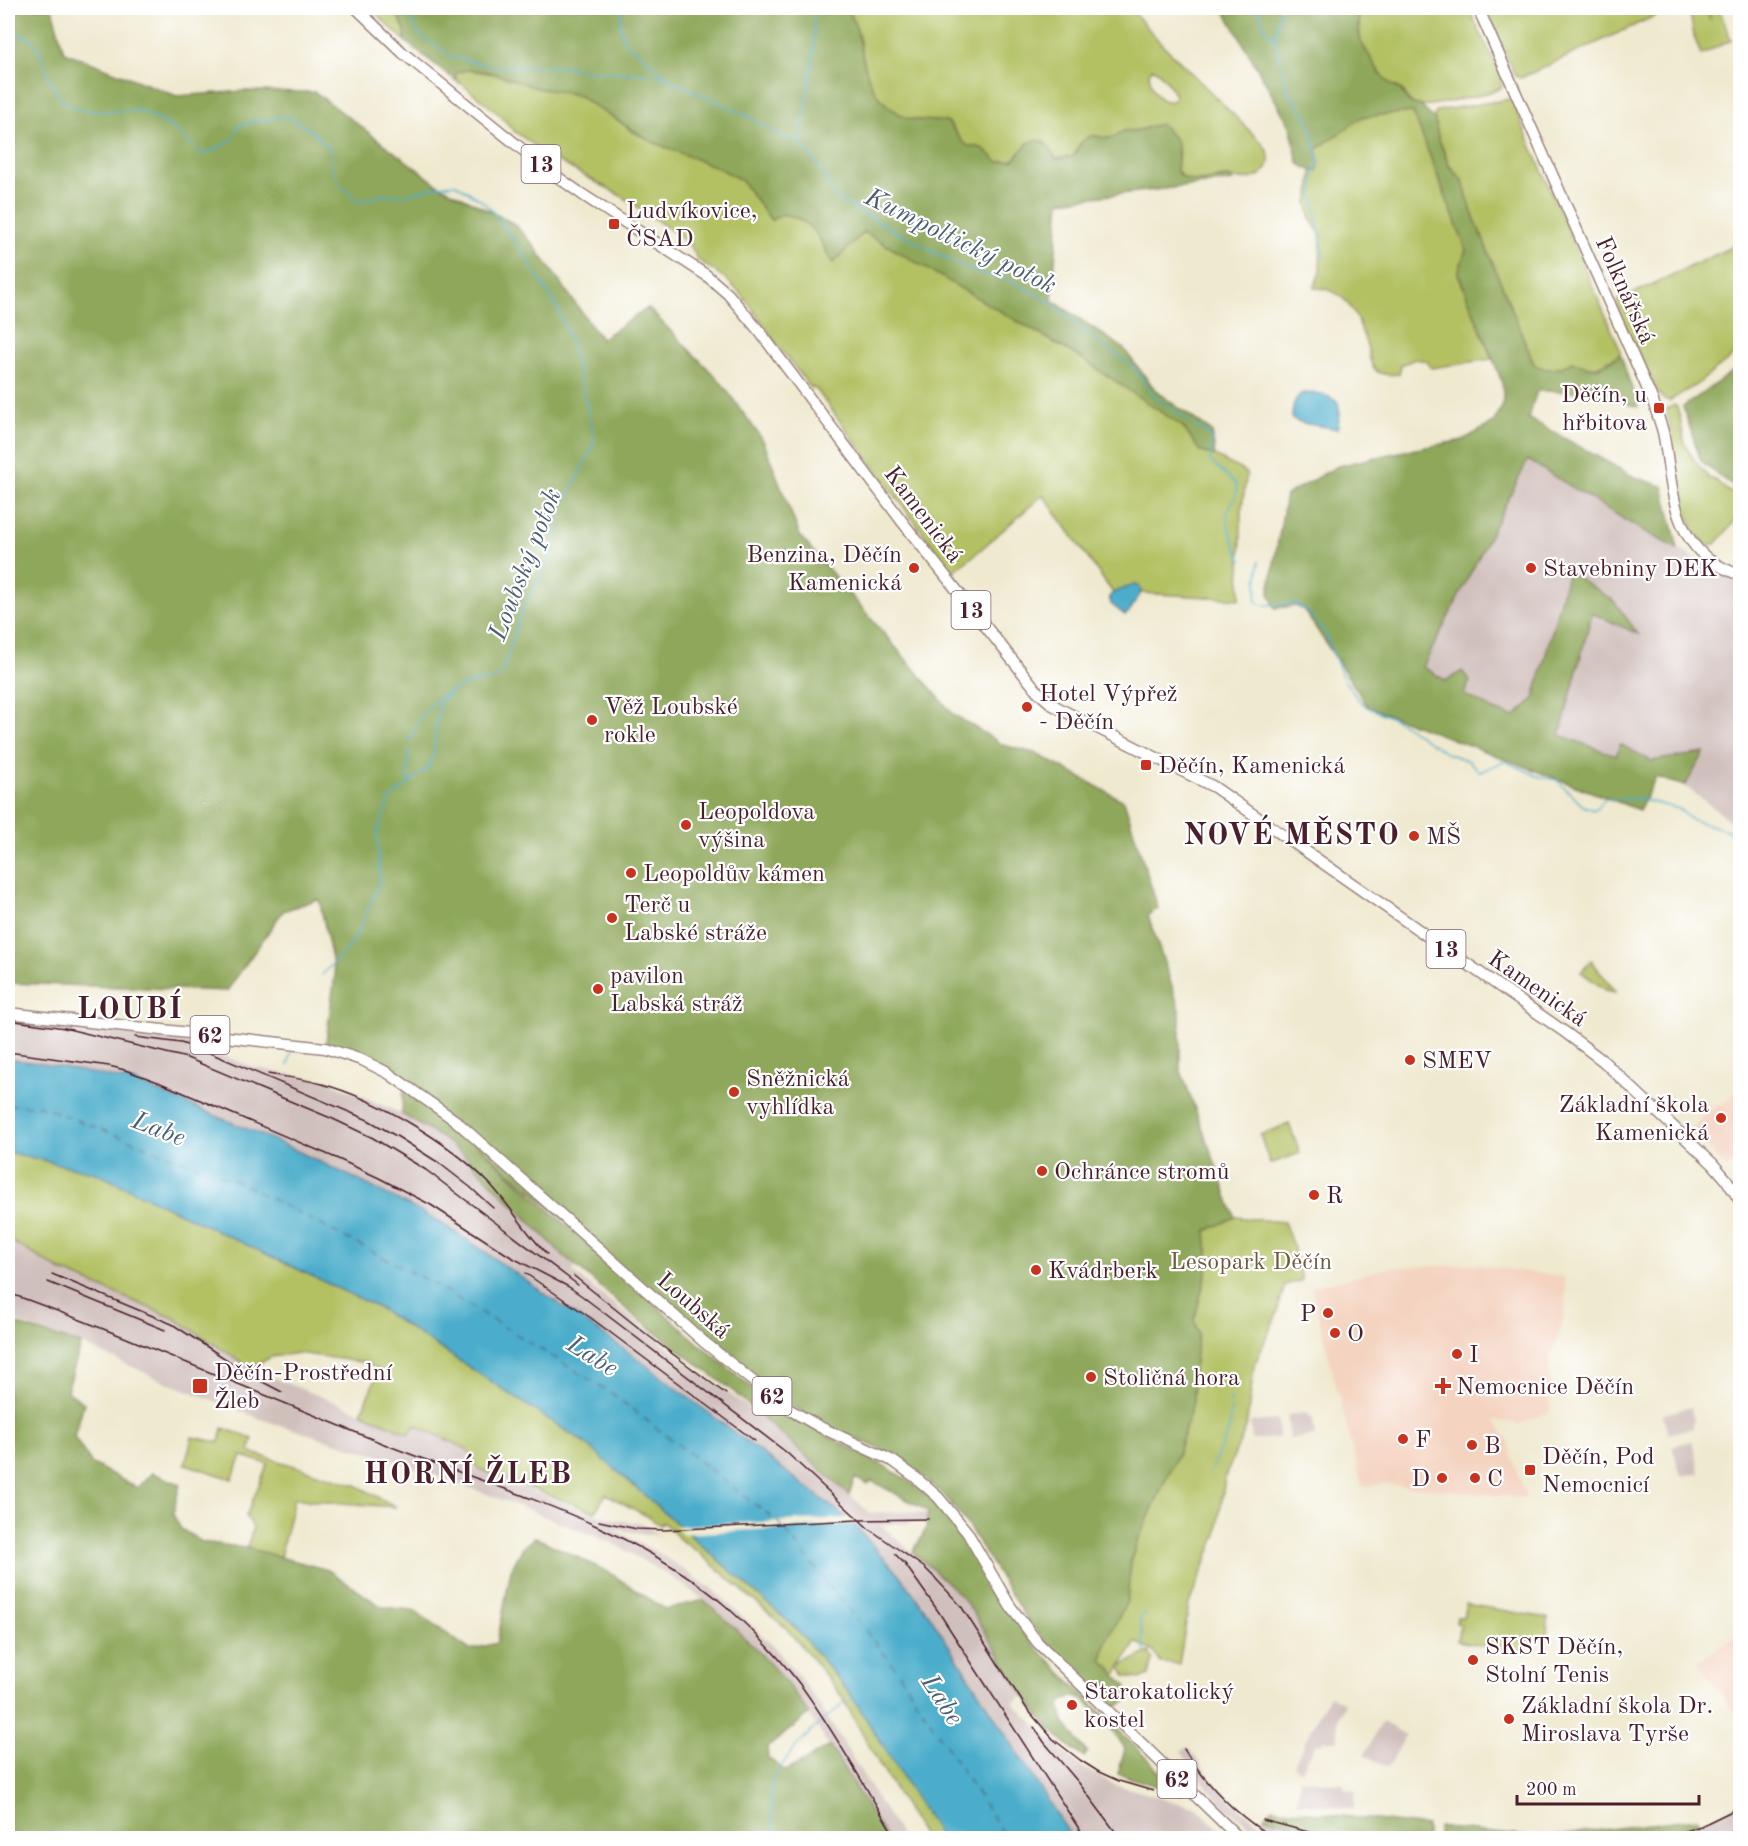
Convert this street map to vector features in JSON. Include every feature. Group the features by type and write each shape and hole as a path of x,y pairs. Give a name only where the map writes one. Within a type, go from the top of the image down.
{"main road":[{"name":"Kamenická","path":"356,8 409,58 549,171 706,275 738,304 911,532 1038,693 1064,711 1214,787 1566,1033 1604,1062 1713,1164 1740,1201"},
{"name":"Folknářská","path":"1478,8 1653,401 1663,432 1672,495 1682,522 1691,540 1705,556 1719,566 1740,575"},
{"name":"Loubská","path":"8,1013 325,1048 362,1060 388,1073 456,1121 704,1342 785,1407 820,1427 893,1461 930,1490 967,1532 1010,1606 1038,1642 1239,1839"}],"shaded area":[{"path":"1528,460 1644,531 1740,581 1740,860 1733,823 1685,786 1703,753 1651,761 1620,744 1616,756 1560,735 1592,613 1637,633 1614,601 1568,571 1534,700 1514,718 1494,710 1423,667"},
{"path":"8,1018 181,1040 256,1068 328,1081 402,1114 442,1138 463,1154 576,1266 573,1272 779,1431 870,1513 929,1513 928,1522 881,1525 951,1586 971,1610 1024,1696 1013,1703 1079,1766 1113,1784 1197,1808 1228,1838 1072,1838 930,1616 858,1529 843,1515 634,1356 431,1217 390,1196 135,1082 8,1059"},
{"name":"Základní škola Kamenická","path":"1740,1087 1740,1156 1727,1168 1689,1130 1719,1103 1721,1106"},
{"path":"8,1239 60,1270 174,1318 251,1368 409,1434 414,1425 467,1450 472,1468 587,1512 643,1524 660,1536 613,1529 659,1553 712,1589 775,1648 821,1707 902,1838 886,1838 795,1692 765,1657 704,1600 668,1575 612,1543 495,1497 389,1459 263,1420 161,1380 81,1344 8,1319"},
{"name":"Nemocnice Děčín","path":"1472,1264 1564,1277 1566,1304 1550,1359 1550,1412 1519,1424 1494,1420 1508,1440 1526,1496 1524,1498 1385,1484 1362,1487 1311,1287 1390,1268"},
{"path":"1691,1407 1694,1428 1668,1434 1663,1414"},
{"path":"1307,1413 1308,1417 1312,1416 1315,1436 1290,1439 1287,1415"},
{"path":"1278,1420 1279,1438 1252,1440 1250,1422"},
{"path":"1692,1441 1700,1473 1681,1476 1672,1446"},
{"path":"1740,1633 1740,1720 1698,1662"},
{"path":"1329,1695 1345,1703 1338,1718 1338,1741 1323,1740 1322,1744 1316,1743 1301,1771 1293,1766"},
{"path":"1382,1722 1406,1735 1388,1768 1364,1755"},
{"path":"1188,1747 1212,1780 1232,1801 1257,1822 1285,1838 1265,1838 1226,1808 1199,1778 1181,1751"},
{"path":"1300,1779 1344,1784 1344,1789 1356,1791 1354,1809 1297,1803"},
{"path":"1740,1802 1740,1832 1728,1838 1642,1838 1686,1828 1722,1813"},
{"path":"1264,1817 1347,1838 1315,1838 1262,1825"}],"green space":[{"path":"8,8 52,8 64,52 177,96 244,91 315,92 437,184 513,223 531,242 601,339 648,308 720,381 763,440 800,536 953,714 1003,745 1035,753 1124,801 1158,908 1148,915 1180,1010 1180,1068 1235,1217 1206,1231 1209,1264 1194,1320 1198,1333 1193,1402 1178,1453 1131,1560 1127,1601 1106,1642 1102,1660 1127,1687 1127,1700 1113,1709 1049,1647 1022,1612 965,1521 945,1496 925,1478 896,1456 822,1424 785,1402 706,1339 380,1063 326,1042 335,974 319,899 283,911 227,991 8,983"},
{"path":"370,8 394,8 405,30 405,41"},
{"path":"394,8 848,8 857,30 866,71 874,90 881,99 907,118 948,122 968,146 983,148 998,162 1014,160 1028,144 1036,140 1041,140 1047,145 1056,159 1074,156 1082,142 1088,137 1111,138 1123,131 1133,131 1161,124 1176,140 1177,171 1181,176 1194,181 1229,177 1233,181 1060,201 1052,300 1123,348 1157,392 1212,432 1215,456 1200,451 1183,427 1081,358 864,232 833,263 817,234 809,226 785,215 771,220 741,180 721,169 650,141 579,96 537,88 484,71 463,71 455,74 460,84 405,41 405,30"},
{"path":"848,8 1130,8 1159,41 1260,141 1268,153 1268,167 1262,174 1249,179 1225,177 1187,181 1177,171 1179,151 1175,140 1160,133 1137,130 1114,137 1087,138 1077,148 1074,156 1056,159 1051,151 1029,142 1014,160 998,162 983,148 968,146 950,124 906,118 880,99 865,71 859,36","holes":["1152,68 1171,88 1175,96 1173,101 1163,100 1156,94 1149,74"]},
{"path":"1223,8 1358,8 1361,42 1381,75 1401,90 1408,101 1421,106 1435,120 1438,137 1449,166 1463,181 1471,210 1534,364 1549,369 1574,362 1593,368 1602,366 1620,353 1638,407 1590,392 1537,391 1528,418 1634,477 1663,486 1678,549 1643,531 1528,460 1423,667 1446,681 1462,671 1470,681 1464,694 1494,710 1514,717 1534,699 1568,571 1614,601 1638,634 1592,613 1560,735 1616,756 1620,744 1651,761 1704,753 1685,786 1656,777 1639,810 1368,707 1304,610 1296,606 1275,608 1269,593 1286,495 1338,466 1463,440 1493,423 1502,407 1502,382 1458,273 1466,249 1413,112 1362,117 1317,149 1320,163 1317,171 1312,171 1298,163 1291,128"},
{"path":"1358,8 1468,8 1500,73 1502,87 1459,100 1423,105 1411,103 1402,90 1386,80 1363,47"},
{"path":"1486,8 1672,8 1521,78 1515,75"},
{"path":"1689,8 1707,8 1710,20 1709,8 1719,8 1731,40 1701,55 1694,36"},
{"path":"461,70 507,76 536,88 579,96 635,133 721,169 741,180 771,220 785,215 809,226 817,234 833,263 864,232 1081,358 1183,427 1200,451 1215,456 1247,473 1241,514 1240,599 1141,593 1139,586 1133,585 1113,593 1043,495 952,572 816,389 810,387 742,295 726,279 698,260 691,247 678,235 621,196 549,156 514,131 499,114 457,80 455,74"},
{"path":"1510,99 1513,101 1620,349 1619,355 1596,367 1574,362 1549,369 1534,364 1471,210 1463,181 1450,166 1438,137 1434,116 1437,111"},
{"path":"1413,112 1466,249 1458,274 1492,359 1431,368 1427,361 1415,359 1401,365 1399,374 1392,375 1378,372 1373,367 1365,339 1345,300 1326,289 1314,288 1320,272 1321,235 1311,220 1307,202 1310,195 1312,171 1317,171 1317,149 1362,117"},
{"path":"1740,243 1740,351 1696,385 1669,401 1662,398 1637,350 1617,301"},
{"path":"1740,366 1740,492 1701,461 1683,407"},
{"path":"1674,405 1677,407 1685,445 1695,461 1709,478 1740,496 1739,516 1716,544 1707,545 1694,532 1681,500 1674,474 1667,409"},
{"path":"1591,960 1616,992 1606,990 1581,972"},
{"path":"403,1092 455,1126 697,1342 778,1409 888,1468 939,1505 966,1544 1003,1606 1031,1642 1182,1794 1118,1774 1125,1748 1102,1717 1079,1698 1068,1698 1060,1704 1064,1722 1087,1753 1084,1757 1065,1743 1034,1709 966,1603 945,1580 913,1552 926,1529 928,1511 872,1481 867,1484 855,1478 849,1495 734,1392 633,1315 562,1254 463,1154 442,1138 402,1114"},
{"path":"1289,1124 1300,1153 1270,1164 1260,1135"},
{"path":"8,1152 96,1173 379,1308 585,1443 797,1629 851,1695 941,1838 924,1838 842,1697 786,1628 699,1553 678,1538 663,1522 660,1525 606,1494 595,1512 478,1469 467,1449 415,1425 409,1434 361,1412 379,1370 367,1363 298,1353 271,1357 251,1368 174,1318 60,1270 8,1239"},
{"name":"Lesopark Děčín","path":"1235,1217 1284,1222 1302,1280 1285,1285 1276,1316 1254,1366 1246,1428 1225,1477 1217,1534 1189,1604 1179,1664 1161,1663 1154,1652 1136,1642 1116,1675 1102,1660 1106,1642 1127,1601 1131,1560 1178,1453 1193,1402 1198,1333 1194,1320 1209,1264 1205,1231"},
{"path":"8,1322 81,1344 67,1391 84,1403 74,1437 91,1463 137,1488 152,1473 180,1484 173,1514 181,1529 202,1542 247,1548 328,1570 382,1607 413,1610 470,1650 497,1643 511,1570 523,1547 535,1537 608,1572 665,1609 704,1600 760,1654 809,1714 767,1748 768,1758 786,1771 830,1746 886,1838 8,1838"},
{"path":"223,1428 253,1439 249,1452 356,1485 396,1507 294,1498 280,1557 247,1548 253,1527 246,1516 268,1464 242,1456 232,1479 185,1464 192,1437 219,1442"},
{"path":"1466,1604 1548,1618 1547,1640 1529,1637 1525,1654 1457,1641 1460,1624 1456,1623 1457,1617 1463,1617"},
{"path":"1149,1652 1153,1660 1149,1675 1140,1679 1126,1676 1121,1666"},
{"path":"1273,1808 1427,1826 1427,1838 1347,1838 1264,1817"},
{"path":"1697,1818 1700,1823 1673,1832 1642,1838 1539,1838"},
{"path":"1438,1827 1539,1838 1438,1838"}],"water":[{"path":"1303,393 1323,394 1338,402 1340,414 1337,429 1292,419 1295,401"},
{"path":"1133,585 1139,586 1141,593 1125,615 1111,604 1109,597"},
{"name":"Labe","path":"8,1059 135,1082 276,1141 352,1177 431,1217 466,1239 634,1356 843,1515 858,1529 902,1578 930,1616 1072,1838 941,1838 851,1695 797,1629 585,1443 379,1308 96,1173 8,1152"}],"pier":[{"path":"850,1518 857,1524 683,1534 675,1526"}],"waterway":[{"path":"405,8 419,34 452,57 493,66 564,67 588,71 664,76"},
{"name":"Kumpoltický potok","path":"622,8 620,25 624,40 672,81 743,114 781,136 800,143 821,169 834,194 844,203 960,266 1010,281 1051,302 1087,334 1135,368 1153,395 1189,421"},
{"path":"800,143 814,52 814,8"},
{"path":"1258,8 1264,27 1275,40 1288,92 1308,118 1320,163 1315,171 1313,196 1324,258"},
{"path":"1275,39 1280,8"},
{"name":"Loubský potok","path":"8,27 30,39 39,49 50,81 61,100 80,110 102,112 139,110 169,125 198,151 205,154 234,138"},
{"name":"Loubský potok","path":"236,133 239,125 287,116 313,132 331,150 331,165 336,176"},
{"name":"Loubský potok","path":"339,183 358,202 382,195 401,195"},
{"name":"Loubský potok","path":"322,975 350,946 358,933 380,881 377,832 390,799 428,768 434,752 440,704 452,690 472,683 495,679 502,673 521,612 547,567 562,508 593,446 594,434 569,337 558,309 495,214 482,201 456,184 438,186 405,195"},
{"name":"Kumpoltický potok","path":"1193,424 1209,435 1212,440 1210,461 1236,484 1237,489 1228,511 1227,520 1242,561"},
{"path":"1259,561 1256,601 1262,605 1296,604 1307,611 1324,631 1344,680 1358,699 1367,707 1397,720 1446,753 1469,761 1480,772 1505,761 1537,776 1557,780 1583,806 1595,810 1605,799 1640,799 1679,809 1690,819 1729,831 1740,840"},
{"path":"410,741 424,712 449,692"},
{"path":"408,782 409,751"},
{"name":"Loubský potok","path":"288,1065 292,1050"},
{"path":"1190,1370 1194,1375"},
{"path":"1203,1377 1215,1383"},
{"path":"1230,1397 1231,1403"},
{"path":"1209,1474 1229,1430 1231,1408"},
{"path":"1144,1612 1140,1619 1145,1652"},
{"path":"774,1838 771,1789 783,1763 805,1737 853,1697"}],"ferry route":[{"path":"8,1105 40,1106 239,1182 436,1285 610,1392 778,1522 895,1667 1006,1838"}],"railway":[{"path":"8,1020 72,1029"},
{"path":"64,1028 187,1058 373,1138 426,1170 578,1285"},
{"path":"135,1037 181,1043 205,1051 368,1120 439,1163 493,1208"},
{"path":"8,1052 109,1066 158,1082 379,1178 431,1205 511,1257 569,1287 786,1452 868,1528 925,1568 961,1606 1027,1709 1053,1739 1099,1772 1119,1781 1153,1791"},
{"path":"268,1074 302,1079 343,1091 388,1111 433,1138 454,1152 489,1183 547,1254"},
{"path":"525,1273 591,1318 755,1441"},
{"path":"52,1274 172,1324 255,1378 282,1392"},
{"path":"574,1276 726,1394"},
{"path":"48,1282 165,1330"},
{"path":"8,1293 124,1337 384,1444 564,1512 650,1553 691,1579 728,1608 785,1666 827,1724 896,1838"},
{"path":"599,1521 637,1529 664,1530 858,1520 928,1519"},
{"path":"895,1554 905,1564 938,1611 1085,1838"},
{"path":"1034,1727 1120,1838"},
{"path":"1184,1749 1213,1788 1235,1810 1274,1838"},
{"path":"1663,1838 1701,1826 1740,1807"},
{"path":"1263,1820 1331,1838"},
{"path":"1718,1838 1740,1827"}],"place":[{"name":"Ludvíkovice, ČSAD","path":"614,224"},
{"name":"Děčín, u hřbitova","path":"1659,408"},
{"name":"Benzina, Děčín Kamenická","path":"914,568"},
{"name":"Stavebniny DEK","path":"1531,568"},
{"name":"Hotel Výpřež - Děčín","path":"1027,707"},
{"name":"Věž Loubské rokle","path":"592,720"},
{"name":"Děčín, Kamenická","path":"1146,765"},
{"name":"Leopoldova výšina","path":"686,825"},
{"name":"MŠ","path":"1414,836"},
{"name":"Leopoldův kámen","path":"631,873"},
{"name":"Terč u Labské stráže","path":"612,918"},
{"name":"pavilon Labská stráž","path":"598,989"},
{"name":"SMEV","path":"1410,1060"},
{"name":"Sněžnická vyhlídka","path":"734,1092"},
{"name":"Základní škola Kamenická","path":"1721,1118"},
{"name":"Ochránce stromů","path":"1042,1171"},
{"name":"R","path":"1314,1195"},
{"name":"Kvádrberk","path":"1036,1270"},
{"name":"P","path":"1328,1313"},
{"name":"O","path":"1335,1333"},
{"name":"I","path":"1457,1354"},
{"name":"Stoličná hora","path":"1091,1377"},
{"name":"Děčín-Prostřední Žleb","path":"200,1386"},
{"name":"Nemocnice Děčín","path":"1443,1386"},
{"name":"F","path":"1403,1439"},
{"name":"B","path":"1472,1445"},
{"name":"Děčín, Pod Nemocnicí","path":"1530,1470"},
{"name":"D","path":"1442,1478"},
{"name":"C","path":"1475,1478"},
{"name":"SKST Děčín, Stolní Tenis","path":"1473,1660"},
{"name":"Starokatolický kostel","path":"1072,1705"},
{"name":"Základní škola Dr. Miroslava Tyrše","path":"1509,1719"}],"district":[{"name":"NOVÉ MĚSTO","path":"1292,834"},
{"name":"LOUBÍ","path":"130,1008"},
{"name":"HORNÍ ŽLEB","path":"468,1473"}]}
